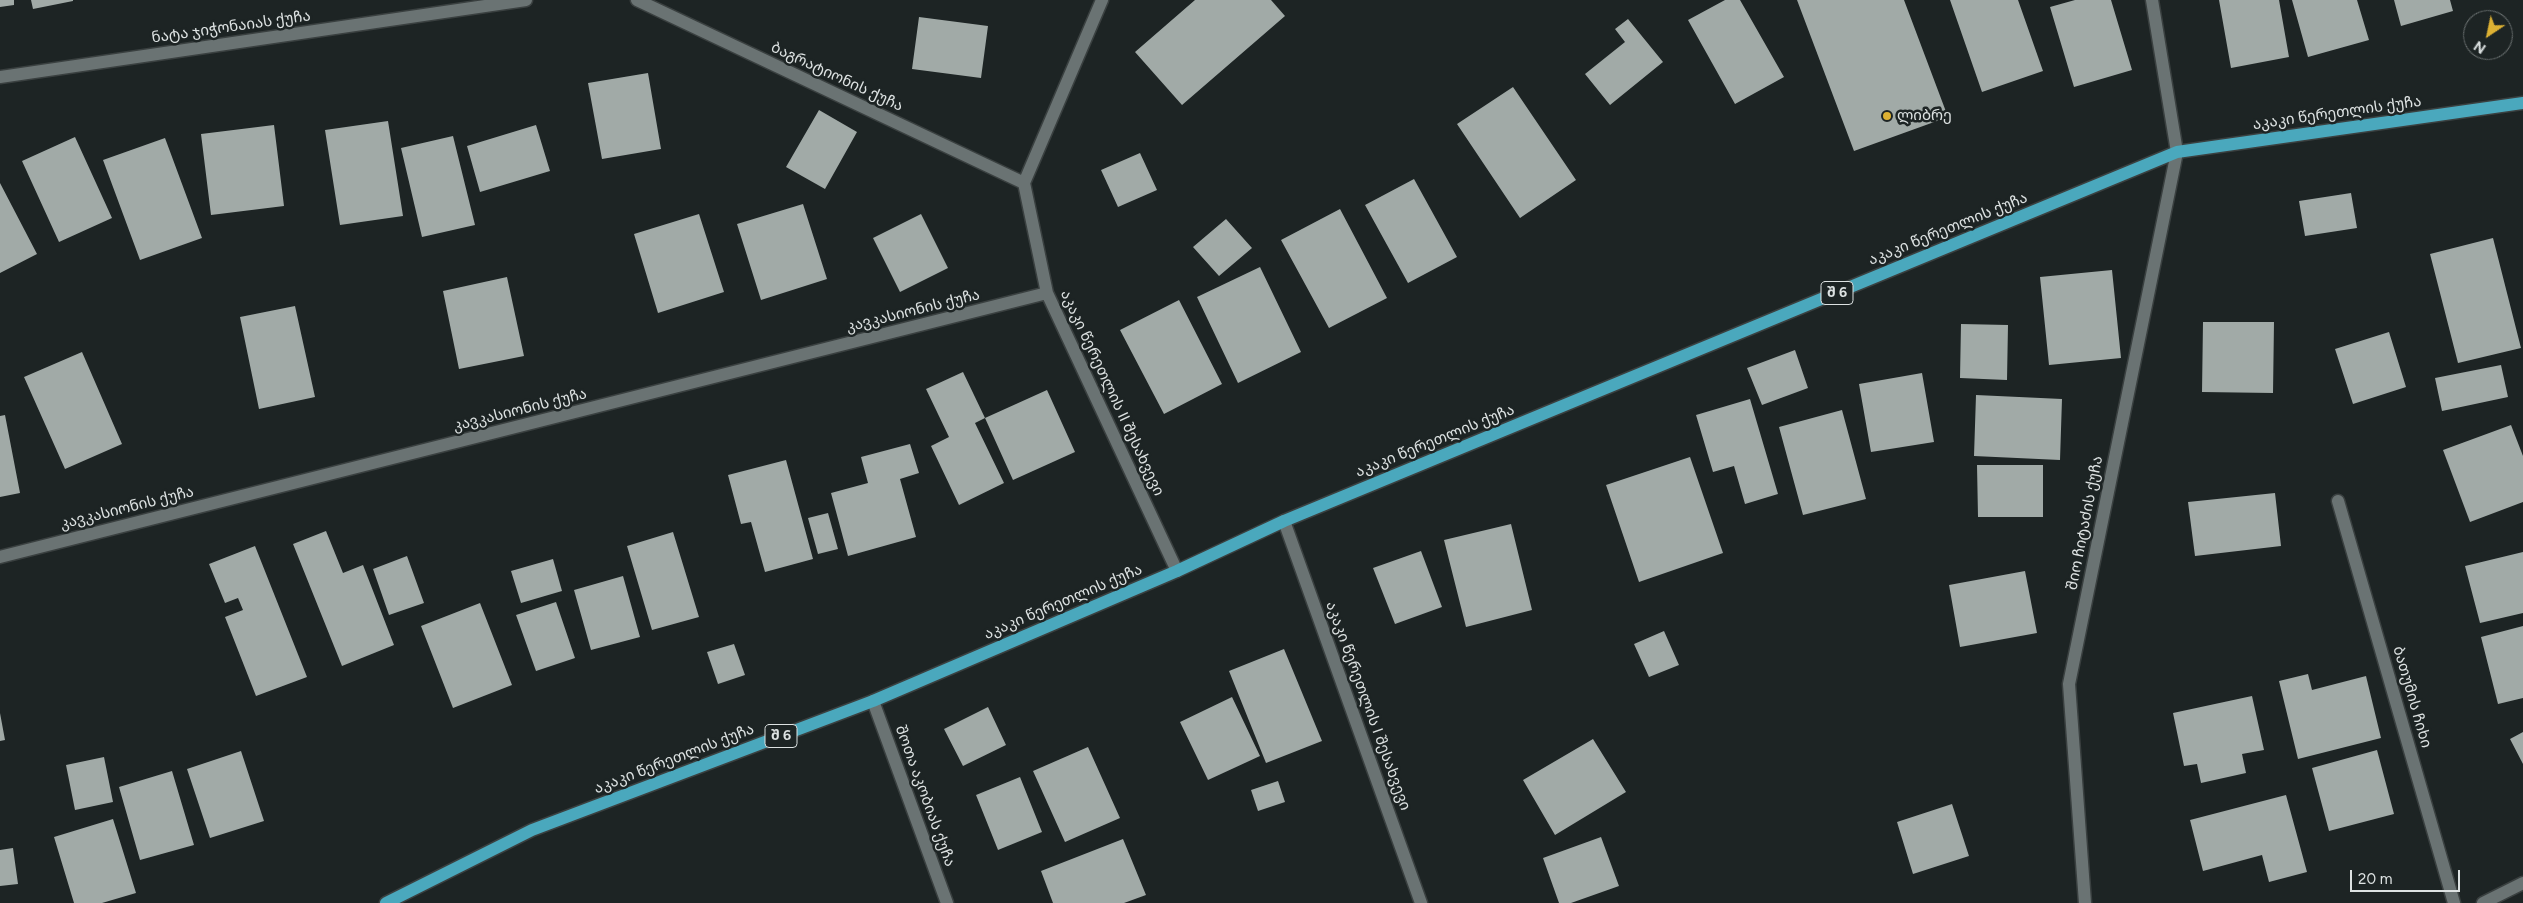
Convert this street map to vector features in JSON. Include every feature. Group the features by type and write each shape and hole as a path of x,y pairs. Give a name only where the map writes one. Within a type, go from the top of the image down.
{"main road":[{"name":"აკაკი წერეთლის ქუჩა","path":"386,903 532,830 873,701 1177,571 1284,521 2177,152 2523,103"}],"street":[{"name":"ნატა ჯიჭონაიას ქუჩა","path":"0,77 526,0"},
{"name":"ბაგრატიონის ქუჩა","path":"637,0 1024,183"},
{"path":"1024,183 1102,0"},
{"path":"2152,0 2177,152"},
{"name":"შიო ჩიტაძის ქუჩა","path":"2085,903 2069,684 2177,152"},
{"name":"აკაკი წერეთლის II შესახვევი","path":"1024,183 1048,294 1177,571"},
{"name":"კავკასიონის ქუჩა","path":"0,557 1048,294"},
{"name":"ბათუმის ჩიხი","path":"2338,501 2454,903"},
{"name":"აკაკი წერეთლის I შესახვევი","path":"1284,521 1421,903"},
{"name":"შოთა აკობიას ქუჩა","path":"873,701 947,903"},
{"path":"2483,903 2523,883"}],"building":[{"path":"0,0 14,0 14,5 0,7"},
{"path":"31,0 73,0 73,1 33,9"},
{"path":"1195,0 1271,0 1285,16 1182,105 1135,52"},
{"path":"1725,0 1740,0 1784,77 1735,104 1688,20"},
{"path":"1797,0 1904,0 1948,117 1854,151"},
{"path":"1950,0 2018,0 2043,71 1982,92"},
{"path":"2075,0 2111,0 2132,70 2074,87 2050,7"},
{"path":"2219,0 2279,0 2289,57 2231,68"},
{"path":"2292,0 2357,0 2369,40 2308,57"},
{"path":"2394,0 2450,0 2453,11 2401,26"},
{"path":"919,17 988,26 981,78 912,69"},
{"path":"1628,19 1663,62 1610,105 1585,74 1625,42 1615,29"},
{"path":"648,73 661,149 602,159 588,83"},
{"path":"1513,87 1576,180 1520,218 1457,124"},
{"path":"819,110 857,132 825,189 786,167"},
{"path":"388,121 403,216 340,225 325,130"},
{"path":"274,125 284,206 211,215 201,134"},
{"path":"536,125 550,171 480,192 467,146"},
{"path":"453,136 475,225 422,237 401,148"},
{"path":"75,137 112,218 59,242 22,161"},
{"path":"165,138 202,238 140,260 103,160"},
{"path":"1140,153 1157,190 1118,207 1101,170"},
{"path":"1414,179 1457,257 1408,283 1365,205"},
{"path":"0,183 37,254 0,273"},
{"path":"2351,193 2357,228 2305,236 2299,201"},
{"path":"803,204 827,279 761,300 737,224"},
{"path":"1340,209 1387,298 1329,328 1281,240"},
{"path":"699,214 724,292 658,313 634,234"},
{"path":"921,214 948,268 900,292 873,238"},
{"path":"1226,219 1252,248 1219,276 1193,247"},
{"path":"2493,238 2521,348 2458,363 2430,254"},
{"path":"1260,267 1301,352 1238,383 1197,297"},
{"path":"2112,270 2121,358 2049,365 2040,277"},
{"path":"507,277 524,356 459,369 443,291"},
{"path":"1179,300 1222,384 1164,414 1120,330"},
{"path":"295,306 315,397 259,409 240,317"},
{"path":"2203,322 2274,322 2273,393 2202,392"},
{"path":"1961,324 2008,325 2007,380 1960,378"},
{"path":"2389,332 2406,387 2353,404 2335,349"},
{"path":"1795,350 1808,388 1762,405 1747,368"},
{"path":"82,352 122,444 65,469 24,377"},
{"path":"2501,365 2508,397 2442,411 2435,378"},
{"path":"963,372 985,418 975,423 1004,483 959,505 931,446 949,437 926,389"},
{"path":"1922,373 1934,442 1871,452 1859,384"},
{"path":"1047,390 1075,452 1013,480 985,418"},
{"path":"1976,395 2062,399 2060,460 1974,456"},
{"path":"1750,399 1778,494 1745,504 1734,466 1713,472 1696,415"},
{"path":"1842,410 1866,499 1803,515 1779,427"},
{"path":"5,415 20,493 0,497 0,416"},
{"path":"2511,425 2523,456 2523,502 2470,522 2443,450"},
{"path":"910,444 919,473 900,479 916,537 848,556 831,493 868,483 861,457"},
{"path":"1690,457 1723,553 1639,582 1606,485"},
{"path":"786,460 813,559 765,572 751,522 741,524 728,475"},
{"path":"1977,465 2043,465 2043,517 1978,517"},
{"path":"2275,493 2281,546 2195,556 2188,502"},
{"path":"828,513 838,549 818,554 808,518"},
{"path":"1511,524 1532,610 1466,627 1444,540"},
{"path":"326,531 343,573 363,565 394,645 342,666 293,544"},
{"path":"673,532 699,617 652,630 627,546"},
{"path":"255,546 307,677 256,696 225,617 243,610 238,598 225,603 209,564"},
{"path":"1421,551 1442,607 1395,624 1373,568"},
{"path":"2523,552 2523,613 2480,623 2465,566"},
{"path":"407,556 424,603 389,615 373,569"},
{"path":"553,559 562,591 521,603 511,571"},
{"path":"2025,571 2037,633 1960,647 1949,585"},
{"path":"623,576 640,637 591,650 574,590"},
{"path":"556,602 575,658 536,671 516,615"},
{"path":"480,603 512,685 453,708 421,626"},
{"path":"2523,626 2523,698 2498,704 2481,637"},
{"path":"1664,631 1679,665 1649,677 1634,644"},
{"path":"734,644 745,675 718,684 707,652"},
{"path":"1284,649 1322,741 1266,763 1229,671"},
{"path":"2308,674 2312,690 2366,676 2381,738 2298,759 2279,681"},
{"path":"2252,696 2264,750 2242,754 2246,773 2201,783 2197,764 2184,766 2173,713"},
{"path":"1232,697 1260,756 1208,780 1180,722"},
{"path":"988,707 1006,745 963,766 944,729"},
{"path":"0,713 5,740 0,741"},
{"path":"2523,732 2523,764 2510,739"},
{"path":"1593,739 1626,792 1555,835 1523,780"},
{"path":"1088,747 1120,818 1065,842 1033,771"},
{"path":"2377,750 2394,814 2329,831 2312,768"},
{"path":"241,751 264,821 210,838 187,769"},
{"path":"104,757 113,802 75,810 66,765"},
{"path":"172,771 194,845 140,860 119,787"},
{"path":"1020,777 1042,832 998,850 976,795"},
{"path":"1278,781 1285,802 1258,811 1251,790"},
{"path":"2286,795 2307,872 2269,882 2262,855 2203,871 2190,820"},
{"path":"1952,804 1969,856 1913,874 1897,822"},
{"path":"113,819 136,893 102,903 74,903 54,837"},
{"path":"1601,837 1619,886 1571,903 1559,903 1543,858"},
{"path":"1123,839 1146,895 1124,903 1053,903 1041,871"},
{"path":"13,848 18,884 0,886 0,850"}],"place":[{"name":"ლიბრე","path":"1887,116"}]}
